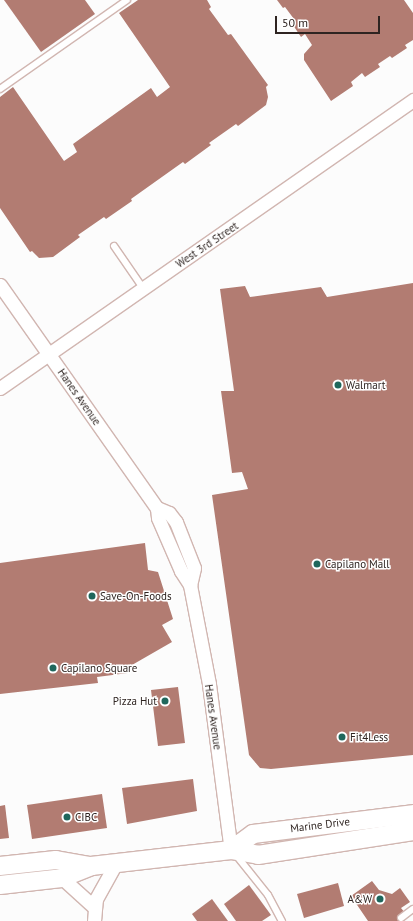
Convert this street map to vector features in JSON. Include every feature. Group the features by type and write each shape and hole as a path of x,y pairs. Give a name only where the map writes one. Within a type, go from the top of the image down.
{"main road":[{"name":"Marine Drive","path":"231,850 253,834 413,814"},
{"name":"Marine Drive","path":"0,885 62,878 91,866 231,850 258,855 413,831"},
{"name":"Marine Drive","path":"0,866 56,860 91,866"}],"street":[{"name":"West 3rd Street","path":"0,388 413,100"},
{"name":"Hanes Avenue","path":"0,285 158,508 169,512 184,536 194,568 190,585 209,684 231,850"},
{"path":"94,921 94,907 99,892 116,863"},
{"path":"62,878 94,907"}],"lane":[{"path":"0,89 127,0"},
{"path":"114,246 143,288"},
{"path":"231,850 251,872 282,921"},
{"path":"401,918 413,909"}],"building":[{"path":"4,0 85,0 95,14 41,52"},
{"path":"138,0 207,0 211,7 209,9 228,35 231,34 268,85 266,87 268,97 266,105 238,126 236,124 209,143 211,145 185,164 183,162 131,199 132,201 106,219 104,217 78,235 80,237 53,257 39,258 32,251 30,252 0,208 0,97 13,87 64,161 77,152 73,144 151,88 157,97 170,87 119,13"},
{"path":"277,0 404,0 413,13 413,40 405,45 407,48 392,58 390,56 378,64 380,67 365,77 362,73 351,82 353,86 331,101 304,60 304,54 312,45 305,34 301,37 291,22 294,19 285,7 283,8"},
{"name":"Capilano Mall","path":"413,283 413,755 271,769 260,768 249,755 212,495 248,489 242,472 232,473 221,391 234,391 220,289 245,286 250,297 321,287 327,297"},
{"path":"145,543 148,570 158,572 173,619 162,625 172,642 132,665 127,665 128,673 97,677 98,683 0,694 0,563"},
{"path":"178,687 185,743 158,746 151,690"},
{"path":"193,779 197,811 127,824 122,788"},
{"name":"CIBC","path":"102,794 107,828 32,839 27,805"},
{"path":"5,805 9,838 0,839 0,806"},
{"name":"A&W","path":"372,881 379,890 392,894 400,888 410,902 401,908 405,913 400,916 403,921 368,921 351,896"},
{"path":"338,883 344,906 304,918 297,894"},
{"path":"249,885 271,915 262,921 236,921 224,904"},
{"path":"212,899 228,921 197,921 192,914"}],"place":[{"name":"Walmart","path":"338,385"},
{"name":"Capilano Mall","path":"317,564"},
{"name":"Save-On-Foods","path":"92,596"},
{"name":"Capilano Square","path":"53,668"},
{"name":"Pizza Hut","path":"165,701"},
{"name":"Fit4Less","path":"342,737"},
{"name":"CIBC","path":"67,817"},
{"name":"A&W","path":"380,899"}]}
